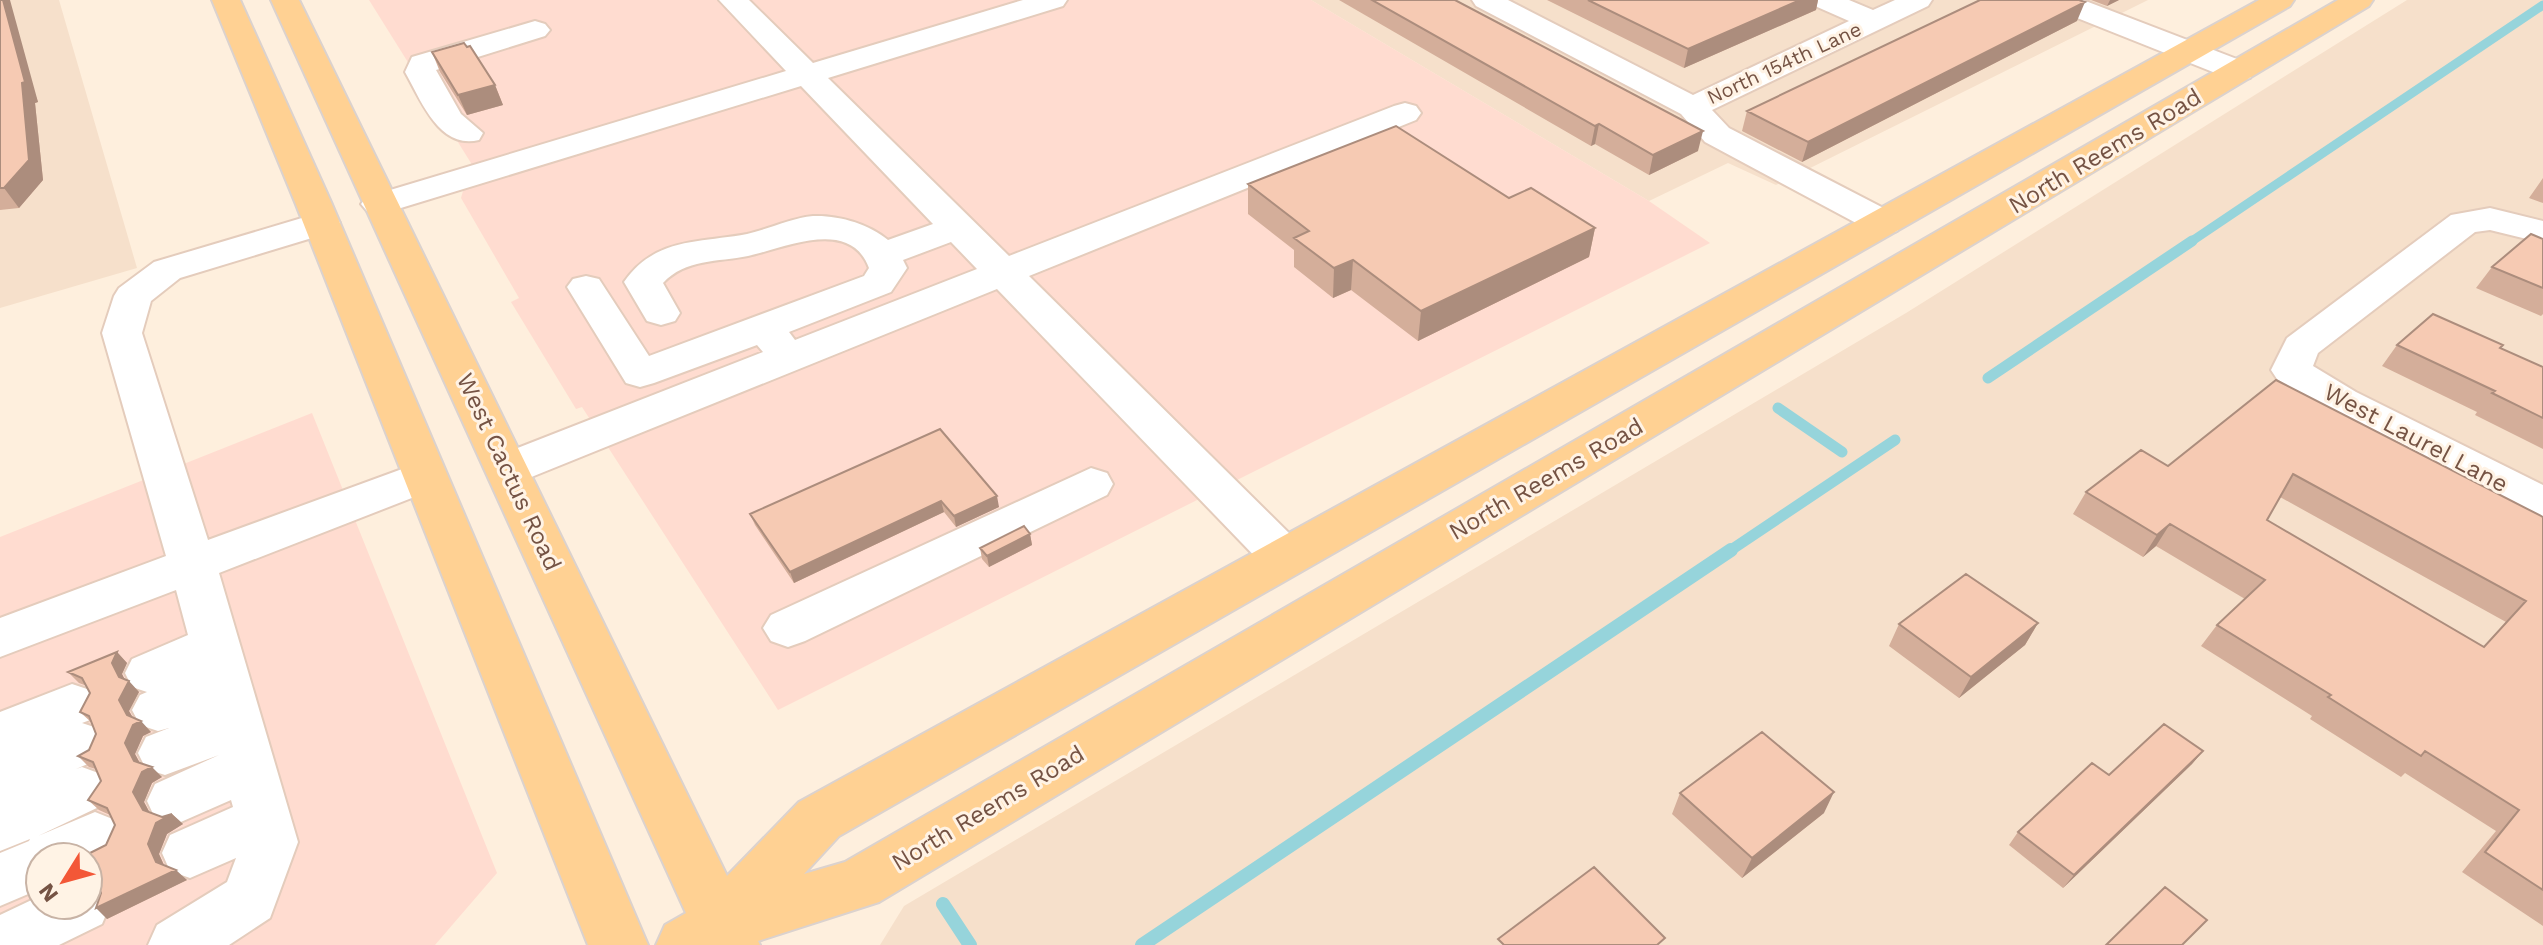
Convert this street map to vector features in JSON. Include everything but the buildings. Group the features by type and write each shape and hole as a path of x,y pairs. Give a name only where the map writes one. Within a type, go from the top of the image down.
{"main road":[{"path":"226,0 317,212 618,945"},
{"path":"246,0 273,51 285,55 312,54"},
{"name":"West Cactus Road","path":"285,0 379,204 508,469 712,938"},
{"name":"North Reems Road","path":"712,938 819,819 2280,0"},
{"name":"North Reems Road","path":"712,938 859,884 2359,0"},
{"path":"317,212 379,204"},
{"path":"1732,309 1783,340"}],"street":[{"path":"733,0 1284,557"},
{"path":"379,204 1053,0"},
{"path":"1486,0 1692,107 1717,135 1884,223"},
{"path":"1825,0 1873,21"},
{"name":"North 154th Lane","path":"1692,107 1918,0"},
{"path":"2057,0 2247,66"},
{"path":"2095,0 2197,47"},
{"path":"467,133 449,120 420,72 423,64 535,30"},
{"path":"675,333 776,342 1002,272 1405,113"},
{"path":"178,945 250,899 270,842 193,566 122,333 133,296 167,270 317,212"},
{"name":"West Laurel Lane","path":"2543,232 2490,219 2464,223 2301,347 2291,370 2341,402 2543,504"},
{"path":"675,333 643,282 649,273 676,257 715,247 747,245 814,227 871,245 958,227"},
{"path":"508,469 776,342 878,284 888,268 871,245"},
{"path":"586,287 640,374 675,333"},
{"path":"0,638 424,476"},
{"path":"788,628 1091,484"},
{"path":"232,704 162,734 232,704"},
{"path":"0,735 75,787"},
{"path":"0,778 75,787"},
{"path":"0,827 75,787"},
{"path":"190,853 263,819"},
{"path":"0,880 24,869"},
{"path":"0,944 48,921"}],"shaded area":[{"path":"0,0 59,0 137,268 0,308"},
{"path":"369,0 1311,0 1649,201 1710,243 778,710 582,407 576,409 511,302 519,298 461,198 471,163"},
{"path":"1311,0 2148,0 1776,185 1728,163 1649,201"},
{"path":"2407,0 2543,0 2543,945 880,945 904,906 1906,313"},
{"path":"312,413 497,873 435,945 0,945 0,537"}],"waterway":[{"path":"2189,243 2543,5"},
{"path":"1988,378 2192,241"},
{"path":"1778,408 1842,452"},
{"path":"1728,552 1895,440"},
{"path":"1142,945 1731,550"},
{"path":"943,904 970,945"}]}
